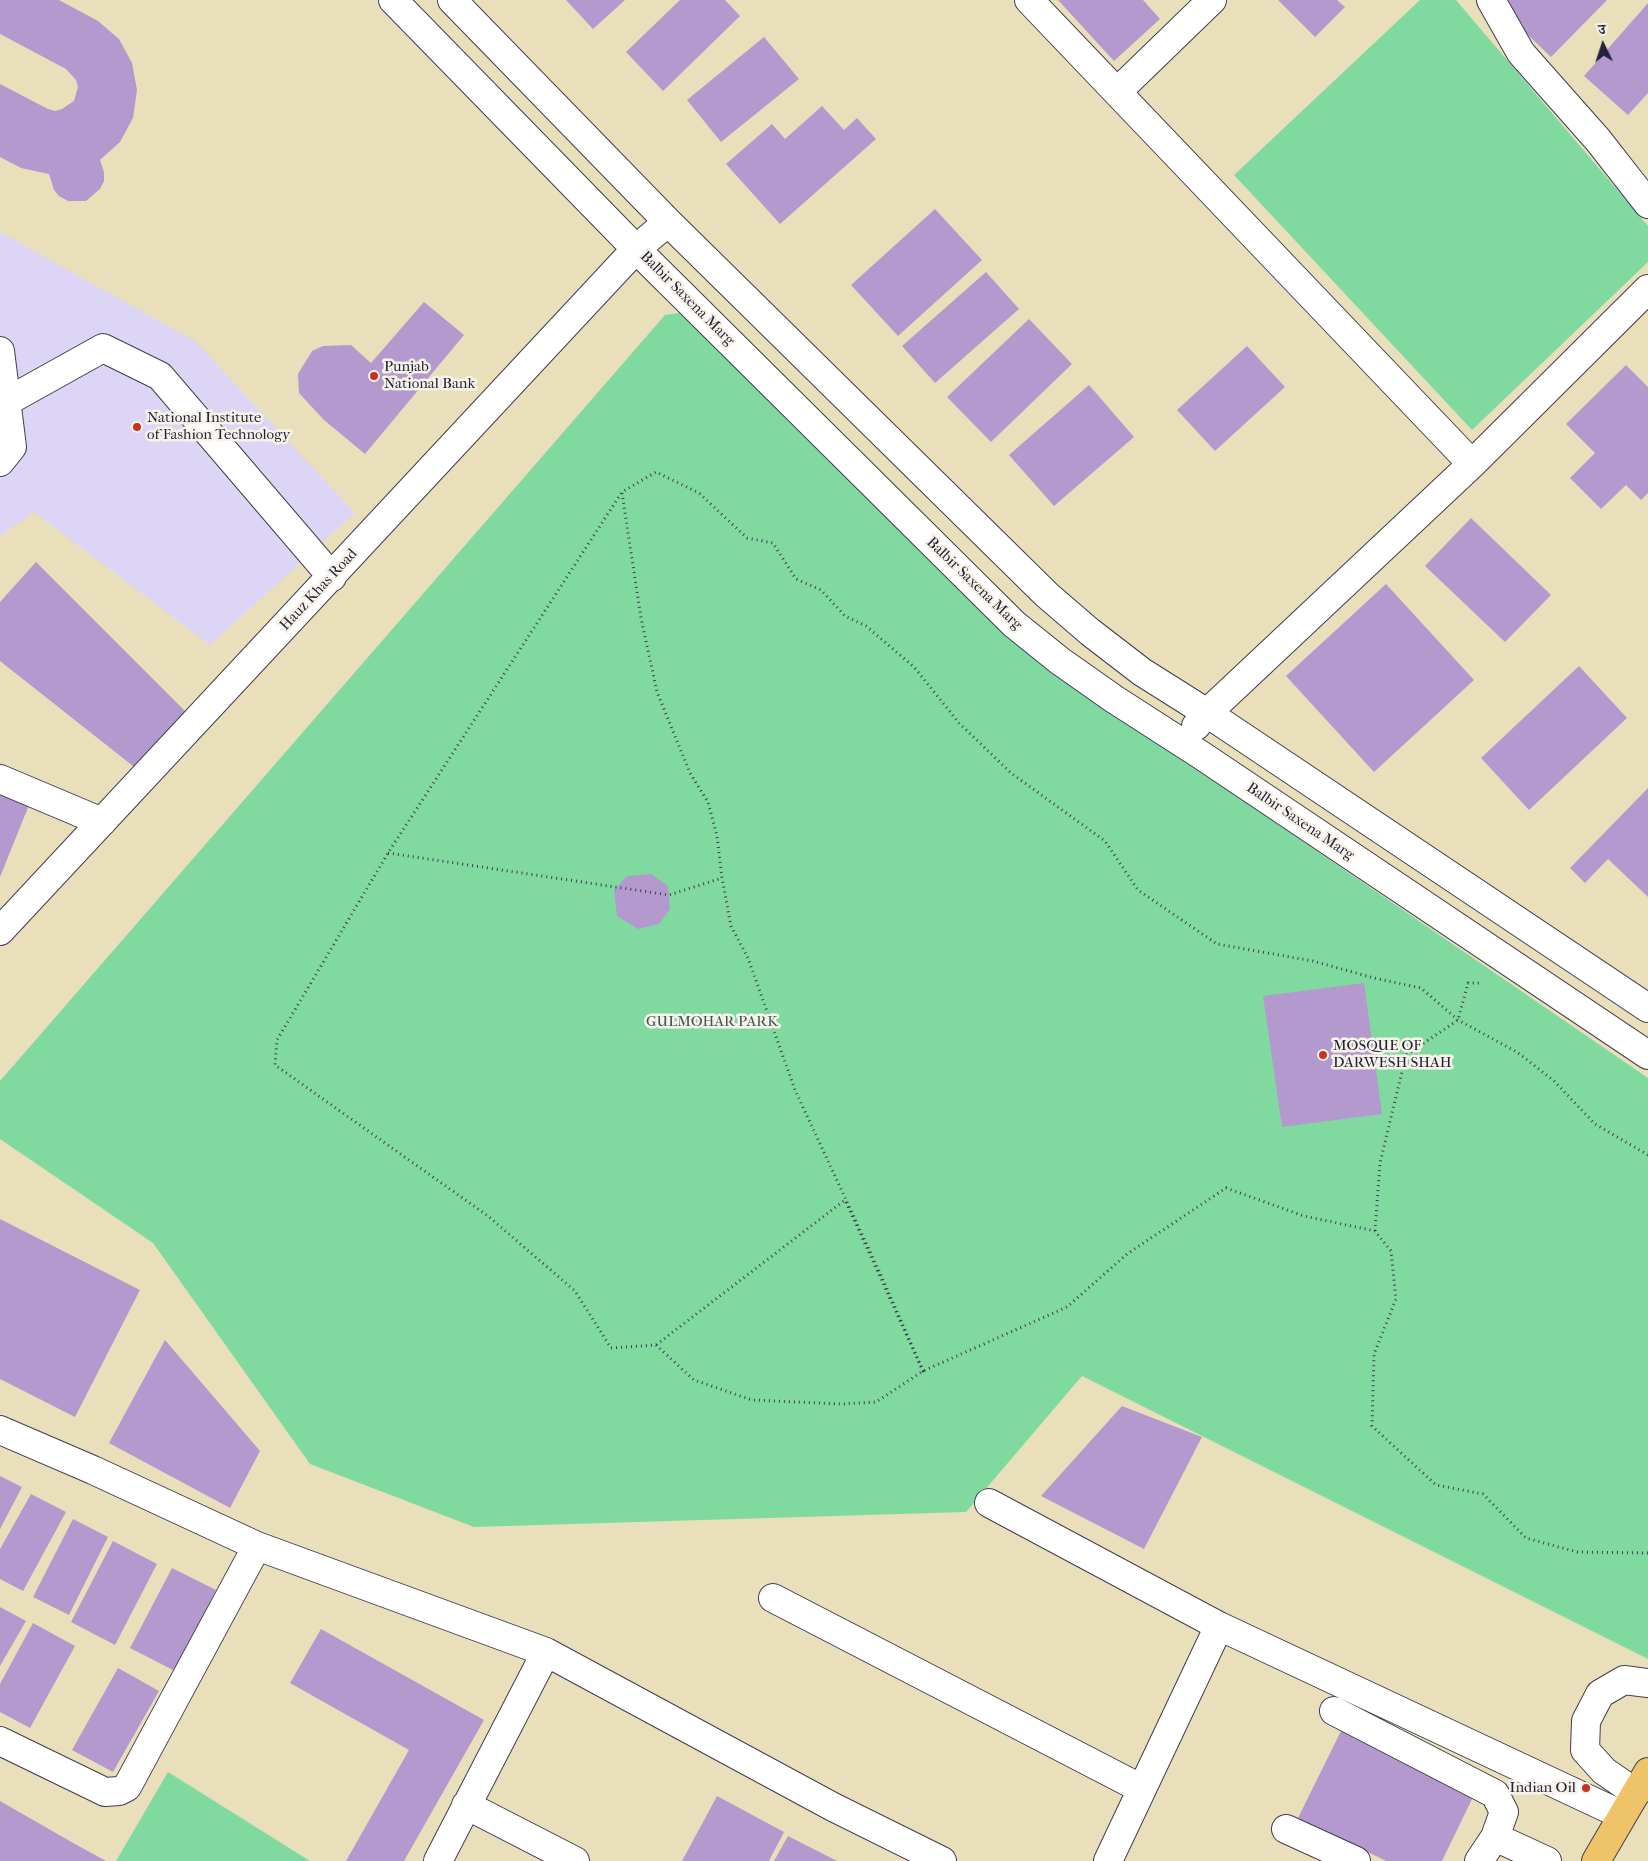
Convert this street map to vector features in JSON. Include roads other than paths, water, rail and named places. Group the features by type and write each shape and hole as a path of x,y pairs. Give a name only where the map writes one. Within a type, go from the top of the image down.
{"main road":[{"path":"1596,1861 1635,1794"}],"street":[{"name":"Balbir Saxena Marg","path":"393,0 636,248 1014,624 1060,662 1648,1055"},
{"path":"452,0 668,222 1047,595 1090,632 1142,672 1207,713 1648,1008"},
{"path":"1029,0 1472,464"},
{"path":"1117,92 1212,0"},
{"path":"1491,0 1521,53 1598,140 1648,204"},
{"name":"Hauz Khas Road","path":"0,931 332,577 636,248 668,222"},
{"path":"1181,742 1207,713 1472,464 1648,290"},
{"path":"6,402 103,348 160,376 332,577"},
{"path":"0,351 12,447 0,462"},
{"path":"0,779 102,822"},
{"path":"0,1430 93,1470 257,1546 546,1652 833,1807 942,1861"},
{"path":"989,1503 1219,1626 1635,1794"},
{"path":"0,1741 105,1792 119,1791 127,1787 257,1546"},
{"path":"773,1598 1142,1789"},
{"path":"1108,1861 1219,1626"},
{"path":"438,1861 546,1652"},
{"path":"1635,1794 1604,1771 1585,1750 1586,1721 1600,1694 1624,1680 1648,1684"},
{"path":"1334,1711 1495,1794 1504,1812 1495,1837 1479,1861"},
{"path":"466,1805 575,1861"},
{"path":"1286,1829 1356,1861"},
{"path":"1495,1837 1547,1861"}],"place":[{"name":"Punjab National Bank","path":"374,376"},
{"name":"National Institute of Fashion Technology","path":"137,427"},
{"name":"MOSQUE OF DARWESH SHAH","path":"1323,1055"},
{"name":"Indian Oil","path":"1586,1788"}],"park label":[{"name":"GULMOHAR PARK","path":"712,1022"}]}
